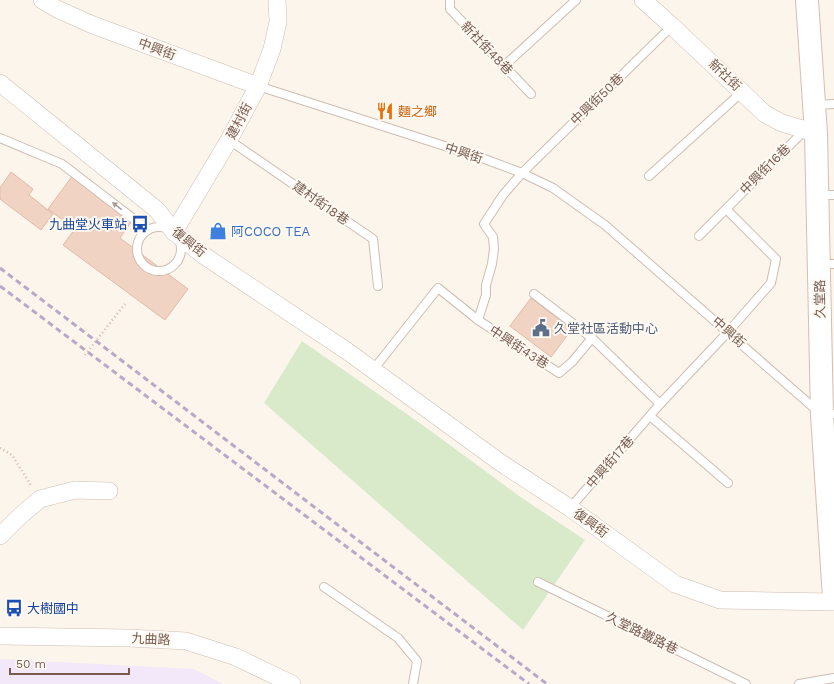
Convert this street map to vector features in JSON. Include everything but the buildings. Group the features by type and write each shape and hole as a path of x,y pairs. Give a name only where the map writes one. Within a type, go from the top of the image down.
{"street":[{"name":"中興街","path":"42,0 57,9 93,25 258,86"},
{"name":"建村街","path":"174,232 229,140 258,86 272,49 278,22 276,0"},
{"name":"新社街","path":"643,0 765,114 782,123 811,131"},
{"name":"久堂路","path":"807,0 824,104 811,131 826,195 827,264 824,337 834,596"},
{"name":"復興街","path":"0,83 157,210 174,232 203,255 347,351 501,463 570,508 676,584 720,600 834,596"},
{"path":"0,536 40,499 75,490 109,491"},
{"name":"九曲路","path":"0,636 129,638 186,641 236,657 292,684"}],"lane":[{"name":"新社街48巷","path":"450,0 450,9 531,94"},
{"path":"504,66 576,0"},
{"name":"中興街50巷","path":"478,320 486,295 486,285 492,264 494,249 493,238 484,224 503,195 522,173 672,26"},
{"name":"中興街","path":"258,86 482,158 522,173 553,188 605,225 728,332 828,414"},
{"path":"649,176 742,92"},
{"name":"中興街16巷","path":"698,236 811,131"},
{"path":"0,138 62,164 148,230"},
{"name":"建村街18巷","path":"229,140 374,239 378,286"},
{"path":"726,209 776,259 771,283 728,332"},
{"path":"161,227 174,232 181,244 180,258 170,268 157,271 145,266 138,254 139,240 148,230 161,227"},
{"path":"373,370 438,288 478,320"},
{"path":"534,294 592,338 660,404"},
{"name":"中興街43巷","path":"478,320 559,373 572,362 592,338"},
{"name":"中興街17巷","path":"570,508 660,404 728,332"},
{"path":"650,416 728,483"},
{"name":"久堂路鐵路巷","path":"538,582 746,684"},
{"path":"324,587 398,638 417,661 413,684"},
{"path":"799,684 834,678"}],"path":[{"path":"84,355 125,304"},
{"path":"0,448 12,455 40,499"}],"shaded area":[{"path":"0,659 194,669 223,684 0,684"}],"green space":[{"path":"302,341 424,426 522,498 585,540 523,630 264,403"}],"railway":[{"path":"0,268 547,684"},
{"path":"0,286 529,684"}],"place":[{"name":"麵之鄉","path":"385,111"},
{"name":"九曲堂火車站","path":"140,224"},
{"name":"阿COCO TEA","path":"218,231"},
{"name":"久堂社區活動中心","path":"541,328"},
{"name":"大樹國中","path":"14,608"}]}
